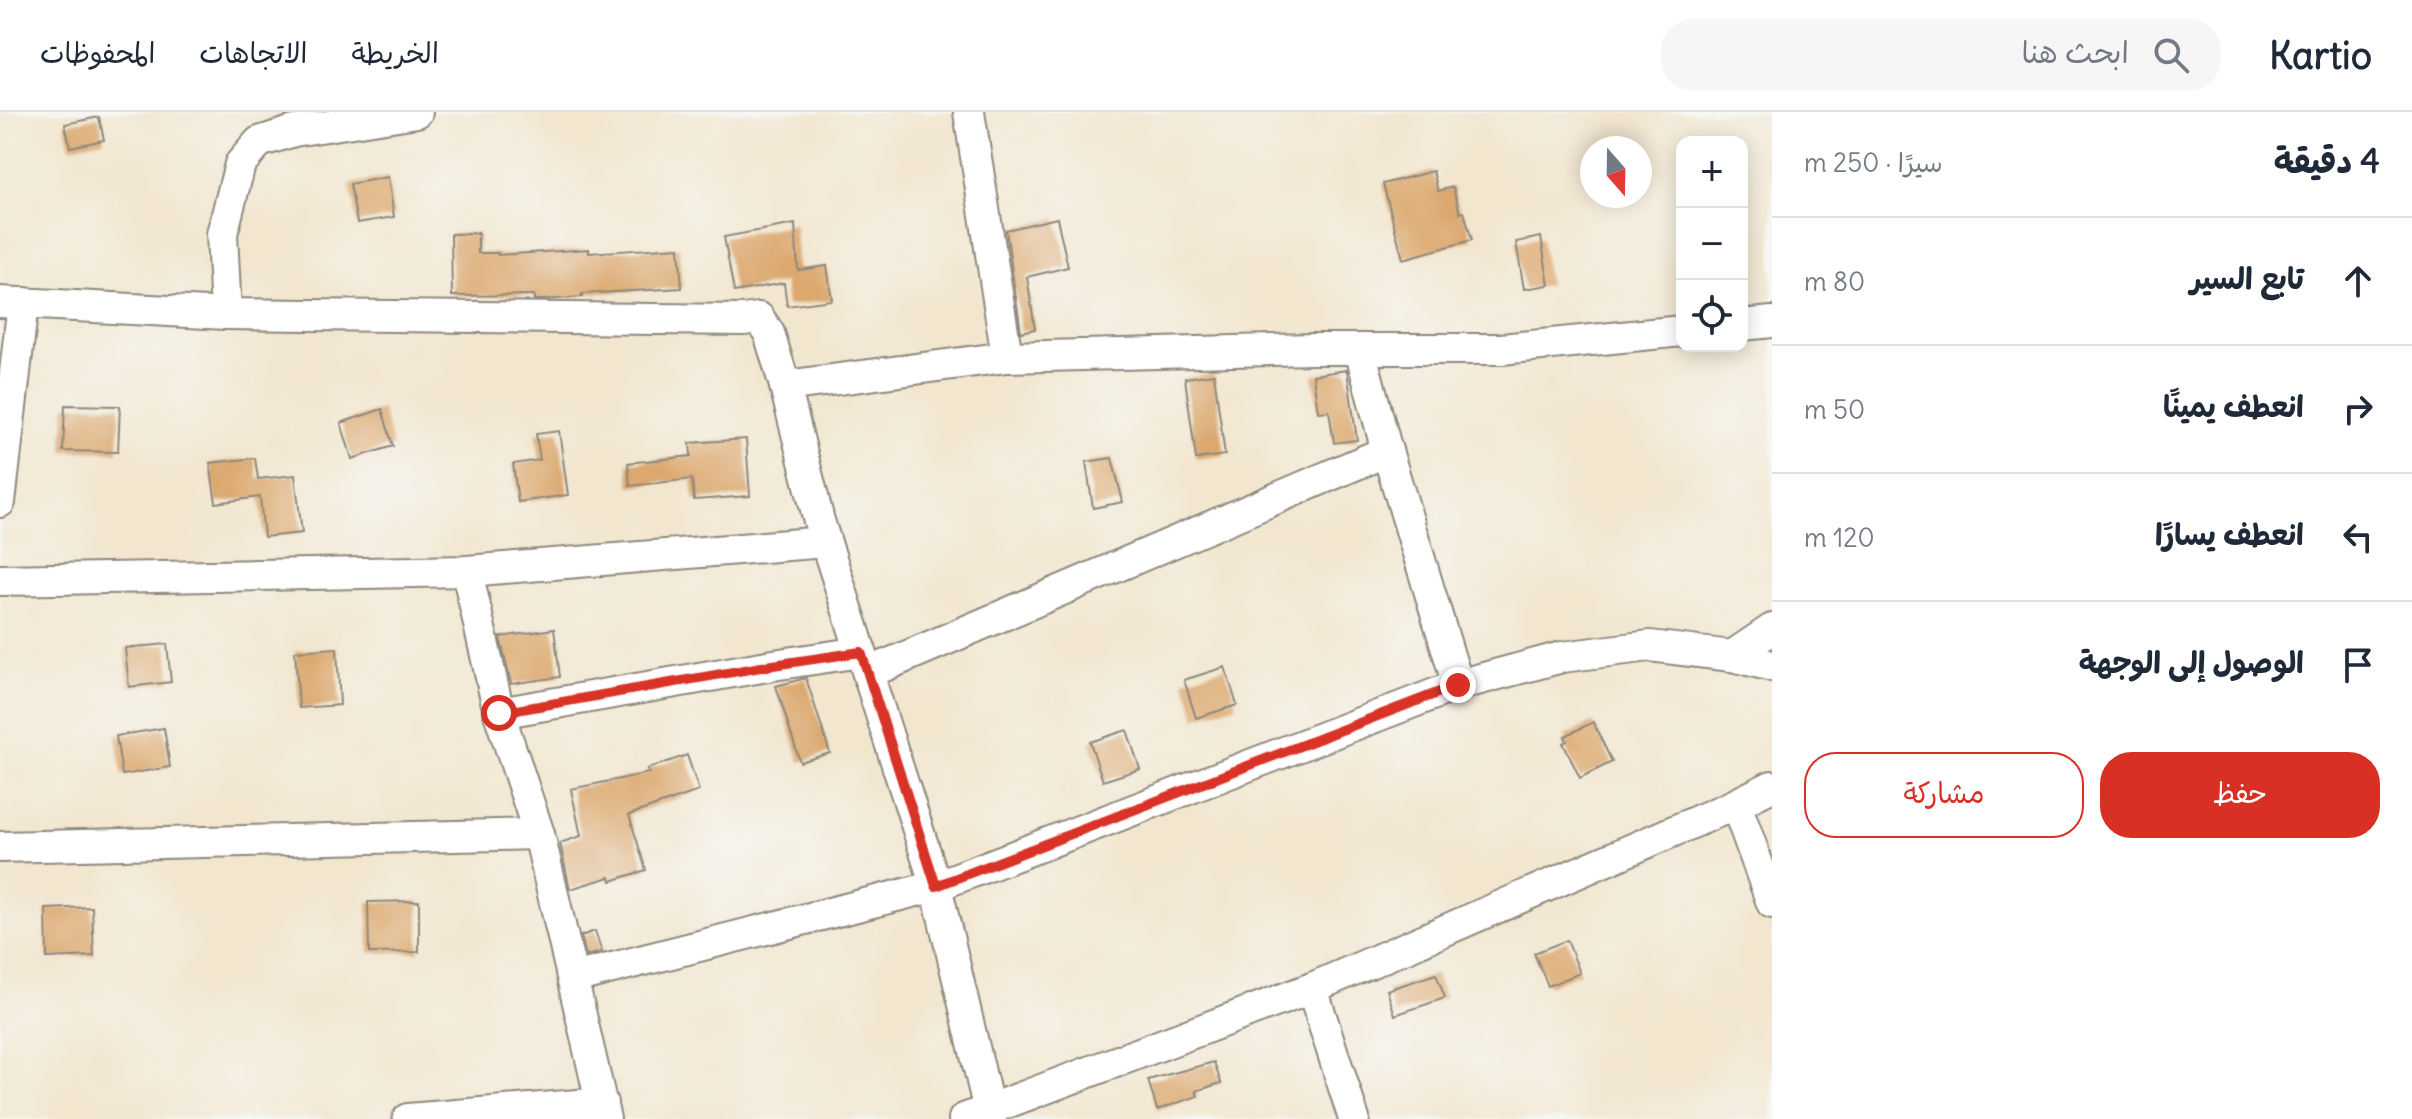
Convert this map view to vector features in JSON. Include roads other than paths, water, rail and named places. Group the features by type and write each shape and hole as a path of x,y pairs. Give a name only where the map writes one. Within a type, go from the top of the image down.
{"street":[{"path":"226,314 222,234 240,164 259,142 294,131 417,112"},
{"path":"969,112 1007,357"},
{"path":"0,502 12,302 226,314 759,318 769,333 825,542 936,886 981,1115 1312,988 1772,786"},
{"path":"1748,324 1772,322"},
{"path":"785,386 1007,357 1281,349 1501,349 1676,332"},
{"path":"1360,350 1387,451 1458,685"},
{"path":"499,713 773,665 864,662 1387,451"},
{"path":"0,580 467,571 825,542"},
{"path":"408,1119 603,1111 539,834 499,713 467,571"},
{"path":"1732,656 1772,629"},
{"path":"573,978 936,886 1458,685 1562,657 1650,646 1732,656 1772,666"},
{"path":"1736,804 1772,903"},
{"path":"0,847 539,834"},
{"path":"1312,988 1354,1119"}]}
